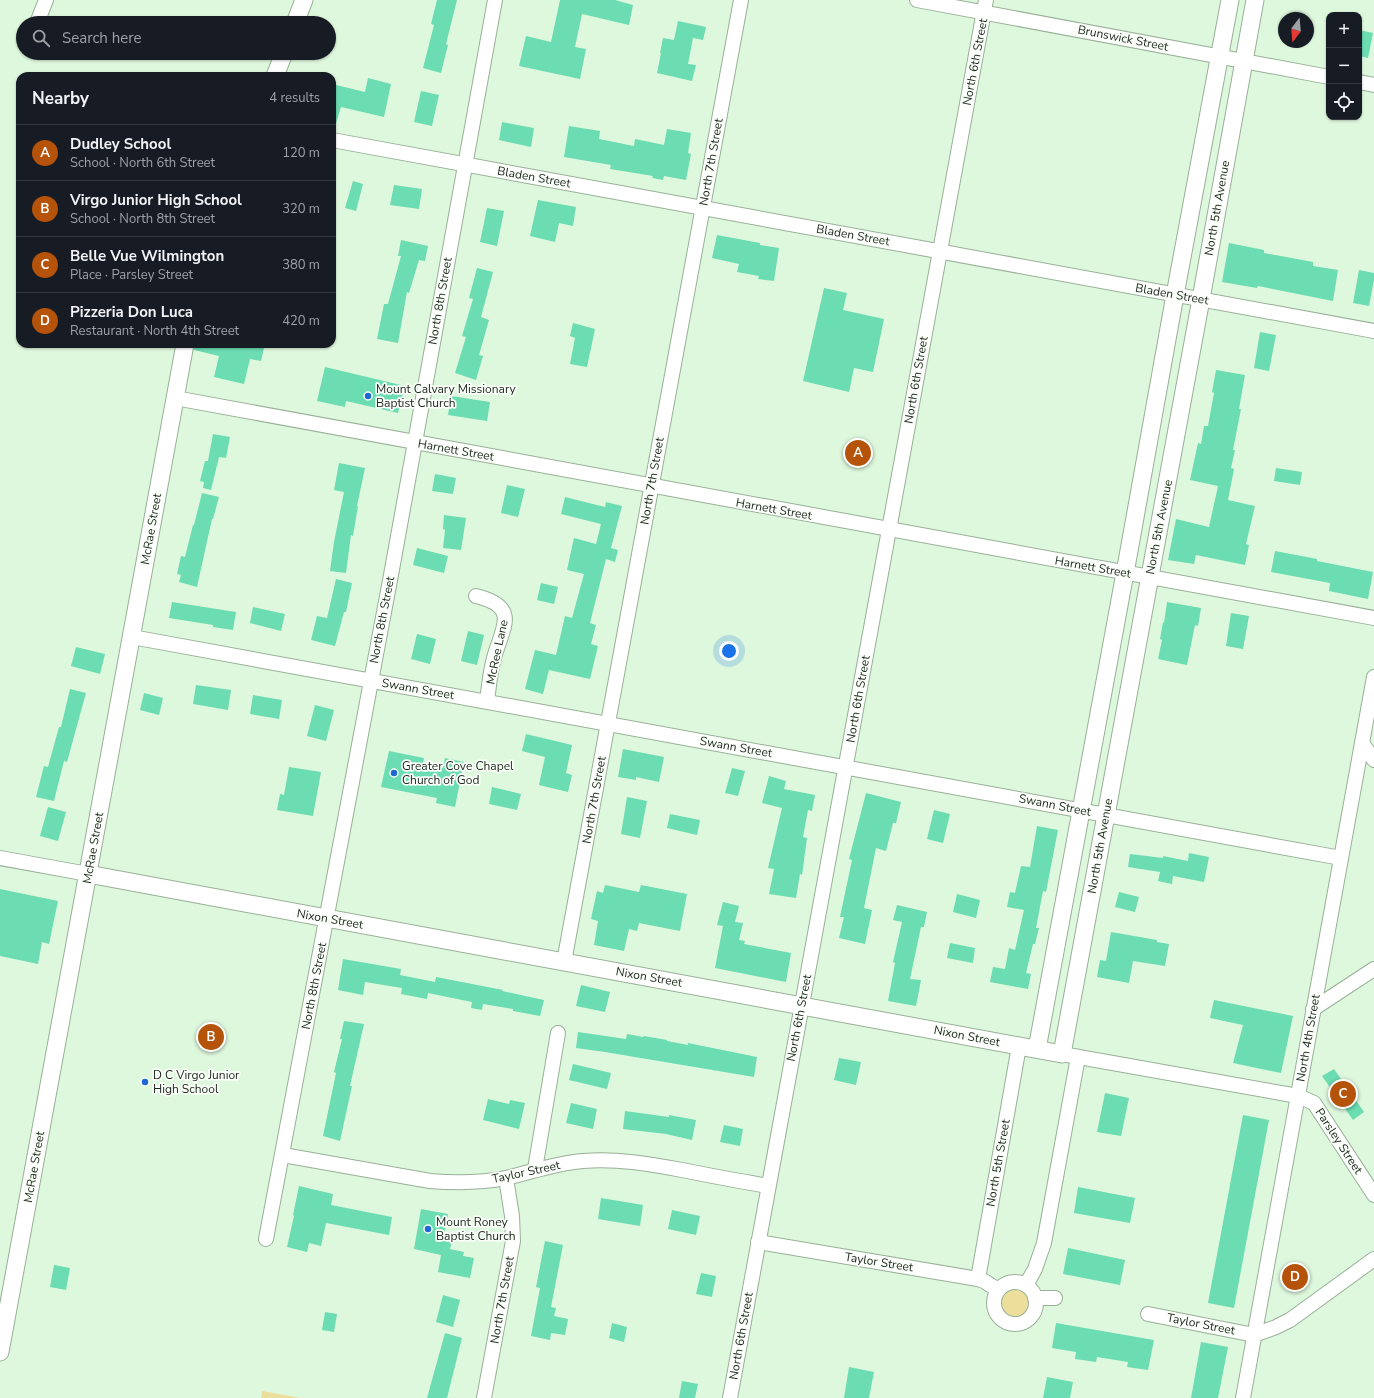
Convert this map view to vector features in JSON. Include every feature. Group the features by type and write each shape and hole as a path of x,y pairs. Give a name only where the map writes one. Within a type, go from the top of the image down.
{"street":[{"path":"40,16 46,0"},
{"path":"298,16 304,0"},
{"name":"North 8th Street","path":"266,1239 391,575 495,0"},
{"name":"North 7th Street","path":"564,962 740,0"},
{"name":"Brunswick Street","path":"916,0 985,6 1219,56 1326,76"},
{"name":"North 5th Avenue","path":"1037,1050 1230,0"},
{"name":"North 5th Avenue","path":"1070,1055 1106,815 1255,0"},
{"name":"North 6th Street","path":"730,1398 985,6"},
{"path":"277,72 281,60"},
{"path":"1362,83 1374,85"},
{"name":"Bladen Street","path":"336,141 1374,331"},
{"name":"McRae Street","path":"0,1352 184,348"},
{"name":"Harnett Street","path":"175,398 1374,618"},
{"name":"McRee Lane","path":"476,596 485,598 498,606 505,614 506,622 503,635 494,658 487,701"},
{"name":"Swann Street","path":"132,637 1341,858"},
{"name":"North 4th Street","path":"1243,1398 1374,677"},
{"path":"1362,742 1374,760"},
{"name":"Nixon Street","path":"0,858 801,1005 1037,1050 1298,1096"},
{"path":"1313,1009 1374,969"},
{"path":"535,1169 558,1034"},
{"name":"North 5th Street","path":"978,1279 1019,1046"},
{"path":"1026,1285 1035,1268 1044,1243 1070,1055"},
{"name":"Parsley Street","path":"1298,1096 1314,1103 1374,1195"},
{"name":"Taylor Street","path":"283,1155 430,1182 483,1181 506,1178 535,1169 563,1163 583,1161 629,1162 768,1186"},
{"name":"North 7th Street","path":"484,1398 513,1241 512,1216 506,1178"},
{"name":"Taylor Street","path":"758,1242 978,1279 998,1290"},
{"path":"1254,1335 1270,1330 1290,1320 1374,1259"},
{"path":"1011,1282 1026,1285 1033,1293 1035,1298 1035,1309 1030,1318 1020,1323 1010,1323 1000,1318 995,1310 994,1299 998,1290 1002,1286 1011,1282"},
{"path":"1035,1298 1055,1298"},
{"name":"Taylor Street","path":"1148,1314 1254,1335"}],"shaded area":[{"path":"1014,1289 1024,1293 1028,1303 1024,1313 1014,1317 1004,1313 1000,1303 1004,1293"},
{"path":"262,1391 301,1398 261,1398"}],"building":[{"path":"437,0 457,0 446,44 448,45 441,73 423,68 434,25 431,24"},
{"path":"560,0 615,0 633,5 629,25 582,14 575,47 586,49 580,79 519,66 526,36 551,42"},
{"path":"678,21 706,27 703,40 693,38 688,64 696,65 692,81 657,73 663,38 674,40"},
{"path":"1362,31 1373,33 1368,58 1362,57"},
{"path":"368,78 391,84 384,117 341,107 336,124 336,85 365,92"},
{"path":"421,91 439,95 432,126 414,122"},
{"path":"502,122 534,128 531,147 499,140"},
{"path":"569,126 600,131 599,139 634,146 635,139 664,145 667,129 691,133 688,153 691,154 686,180 664,176 663,180 652,178 653,176 610,169 611,165 564,157"},
{"path":"353,181 363,184 356,211 345,208"},
{"path":"394,185 422,189 419,209 390,205"},
{"path":"538,200 576,207 573,226 559,223 555,242 530,236"},
{"path":"487,208 504,211 497,246 480,242"},
{"path":"717,235 779,248 774,281 758,279 759,276 737,272 739,264 712,258"},
{"path":"401,240 428,246 425,261 419,260 409,293 407,292 398,343 377,339 384,304 388,304 401,256 398,256"},
{"path":"1229,243 1264,250 1264,253 1313,262 1313,266 1338,270 1333,301 1258,286 1257,288 1222,282"},
{"path":"477,268 493,272 481,317 489,320 479,355 483,356 476,380 455,373 466,337 462,336 473,299 469,298"},
{"path":"1359,270 1374,273 1369,306 1353,303"},
{"path":"824,288 847,293 843,310 884,319 873,372 854,368 849,392 803,381"},
{"path":"573,323 595,329 587,367 570,364 575,338 570,336"},
{"path":"1260,332 1276,335 1269,371 1254,368"},
{"path":"194,348 264,348 261,361 250,359 244,384 214,377 219,356 194,350"},
{"path":"325,367 405,386 398,413 346,401 345,407 317,401"},
{"path":"1216,370 1245,375 1239,409 1241,409 1233,450 1235,450 1231,468 1234,469 1228,500 1255,506 1246,544 1249,545 1245,565 1196,555 1194,564 1168,560 1176,519 1209,527 1218,486 1190,480 1198,443 1201,444 1204,426 1208,426 1214,393 1212,392"},
{"path":"451,396 490,402 487,421 448,415"},
{"path":"213,434 230,437 226,458 219,457 211,490 203,488 204,482 200,481 205,461 208,461"},
{"path":"339,463 365,468 357,506 353,536 351,535 346,573 330,571 344,492 334,490"},
{"path":"1276,468 1302,472 1300,485 1274,481"},
{"path":"435,474 456,478 453,494 432,491"},
{"path":"507,485 525,489 518,517 501,513"},
{"path":"202,493 219,497 212,519 197,587 179,582 181,575 177,574 181,556 185,557"},
{"path":"565,497 605,507 606,502 622,506 611,548 618,550 615,562 606,559 590,623 596,625 591,644 598,646 590,679 549,670 543,694 525,689 535,650 556,655 565,616 572,618 584,574 567,570 574,538 596,544 601,524 561,514"},
{"path":"444,515 466,518 461,550 443,548 445,530 443,529"},
{"path":"417,548 448,556 444,573 413,565"},
{"path":"1275,551 1373,572 1368,599 1329,591 1330,583 1271,572"},
{"path":"336,579 352,583 346,612 344,612 335,646 311,640 317,616 327,618"},
{"path":"541,583 558,587 554,604 537,600"},
{"path":"172,602 236,612 233,630 213,627 213,625 169,618"},
{"path":"1167,602 1201,608 1198,626 1195,625 1187,665 1158,659"},
{"path":"253,607 285,614 281,631 250,623"},
{"path":"1231,613 1249,616 1243,649 1226,646"},
{"path":"468,631 484,635 477,665 461,661"},
{"path":"417,634 436,639 430,664 411,659"},
{"path":"76,647 105,654 100,674 71,666"},
{"path":"196,685 231,690 228,710 193,704"},
{"path":"70,689 86,693 67,762 64,761 54,801 36,797 44,766 48,767 59,727 61,727"},
{"path":"144,693 163,698 159,715 140,710"},
{"path":"253,695 282,700 279,719 250,714"},
{"path":"315,705 334,710 326,741 307,736"},
{"path":"526,734 572,745 566,773 572,775 568,792 539,785 545,757 522,751"},
{"path":"623,749 664,757 659,782 636,777 636,780 618,777"},
{"path":"389,751 424,758 423,764 443,768 445,758 464,762 455,807 436,803 437,798 381,787"},
{"path":"289,767 321,772 313,816 277,810 280,794 284,795"},
{"path":"732,768 745,771 738,796 725,793"},
{"path":"769,776 786,781 784,789 815,795 812,811 808,810 803,837 807,838 802,875 800,874 796,898 769,894 774,869 768,868 782,808 762,803"},
{"path":"492,787 521,794 517,810 489,804"},
{"path":"866,793 901,802 896,823 893,823 886,851 876,848 864,908 872,910 865,944 839,938 844,917 840,917 852,860 849,859"},
{"path":"627,797 647,801 640,838 621,834"},
{"path":"48,807 66,812 58,841 40,836"},
{"path":"934,810 950,814 943,843 927,839"},
{"path":"670,814 700,820 697,835 667,828"},
{"path":"1037,826 1058,830 1046,892 1043,891 1036,928 1039,928 1035,944 1033,944 1026,973 1031,974 1028,989 990,982 993,967 1005,969 1009,948 1015,950 1024,910 1007,907 1010,892 1015,893 1021,866 1030,867"},
{"path":"1189,853 1209,857 1204,882 1173,876 1172,884 1158,881 1160,872 1128,867 1130,854 1163,858 1163,856 1188,861"},
{"path":"605,885 639,892 641,885 687,894 680,931 639,923 637,931 629,929 624,951 594,945 598,921 591,919 597,891 603,893"},
{"path":"0,889 58,901 49,944 42,942 38,964 0,956"},
{"path":"1119,892 1139,897 1135,912 1115,907"},
{"path":"957,894 980,900 976,918 953,912"},
{"path":"723,902 739,906 735,922 743,923 739,940 745,941 744,944 791,953 786,982 715,968 723,926 717,925"},
{"path":"897,905 927,912 924,927 921,927 910,979 921,980 916,1006 888,1001 895,963 893,962 902,922 893,920"},
{"path":"1111,932 1157,940 1157,942 1169,944 1165,966 1133,961 1129,983 1097,977 1100,960 1106,961"},
{"path":"950,943 975,948 973,963 947,958"},
{"path":"343,959 401,969 400,975 435,982 436,977 503,990 502,991 544,1000 540,1016 513,1011 513,1009 483,1004 482,1010 471,1008 472,1002 428,993 427,999 401,994 402,988 365,982 363,995 338,990"},
{"path":"581,985 610,992 605,1012 576,1006"},
{"path":"1214,1000 1293,1016 1281,1073 1233,1063 1243,1025 1210,1018"},
{"path":"344,1021 364,1024 350,1086 352,1086 340,1141 323,1136 336,1073 334,1072 342,1039 340,1039"},
{"path":"578,1032 626,1039 627,1034 644,1036 757,1057 754,1077 576,1048"},
{"path":"839,1058 861,1062 856,1085 834,1080"},
{"path":"573,1064 611,1073 607,1089 569,1080"},
{"path":"1334,1069 1364,1112 1353,1120 1322,1076"},
{"path":"1105,1093 1129,1098 1121,1136 1097,1132"},
{"path":"488,1099 509,1104 510,1100 525,1103 519,1129 483,1120"},
{"path":"571,1103 597,1109 593,1129 566,1123"},
{"path":"625,1111 669,1117 669,1115 696,1120 692,1140 666,1134 623,1129"},
{"path":"1243,1115 1269,1120 1234,1308 1208,1303"},
{"path":"724,1125 743,1129 740,1146 720,1142"},
{"path":"299,1186 333,1194 331,1205 392,1217 389,1235 326,1223 321,1246 309,1243 307,1252 287,1247"},
{"path":"1078,1187 1135,1198 1130,1223 1074,1213"},
{"path":"601,1198 643,1205 640,1226 598,1219"},
{"path":"421,1209 448,1214 443,1240 452,1242 450,1249 464,1252 463,1256 474,1258 470,1278 438,1272 441,1255 414,1249"},
{"path":"672,1210 700,1216 696,1235 668,1229"},
{"path":"545,1241 563,1245 551,1307 556,1308 554,1316 568,1319 565,1335 551,1333 550,1340 531,1336 540,1288 536,1287"},
{"path":"1068,1248 1125,1260 1120,1285 1063,1274"},
{"path":"54,1265 70,1268 66,1290 50,1287"},
{"path":"1283,1272 1292,1274 1293,1272 1306,1275 1304,1284 1300,1287 1288,1284"},
{"path":"701,1273 716,1276 712,1297 696,1294"},
{"path":"443,1295 460,1300 453,1327 436,1322"},
{"path":"325,1312 337,1314 334,1332 322,1330"},
{"path":"612,1323 627,1327 624,1342 609,1338"},
{"path":"1056,1323 1154,1340 1148,1370 1127,1367 1128,1362 1097,1357 1096,1362 1075,1359 1076,1352 1052,1348"},
{"path":"445,1333 462,1338 447,1398 427,1398"},
{"path":"1201,1342 1228,1347 1218,1398 1191,1398"},
{"path":"849,1367 874,1372 869,1398 844,1398"},
{"path":"1047,1377 1073,1382 1070,1398 1043,1398"},
{"path":"682,1381 698,1384 695,1398 679,1398"}],"place":[{"name":"Mount Calvary Missionary Baptist Church","path":"368,396"},
{"name":"Dudley School","path":"858,453"},
{"name":"Greater Cove Chapel Church of God","path":"394,773"},
{"name":"Virgo Junior High School","path":"211,1037"},
{"name":"D C Virgo Junior High School","path":"145,1082"},
{"name":"Belle Vue Wilmington","path":"1343,1094"},
{"name":"Mount Roney Baptist Church","path":"428,1229"},
{"name":"Pizzeria Don Luca","path":"1295,1277"}]}
